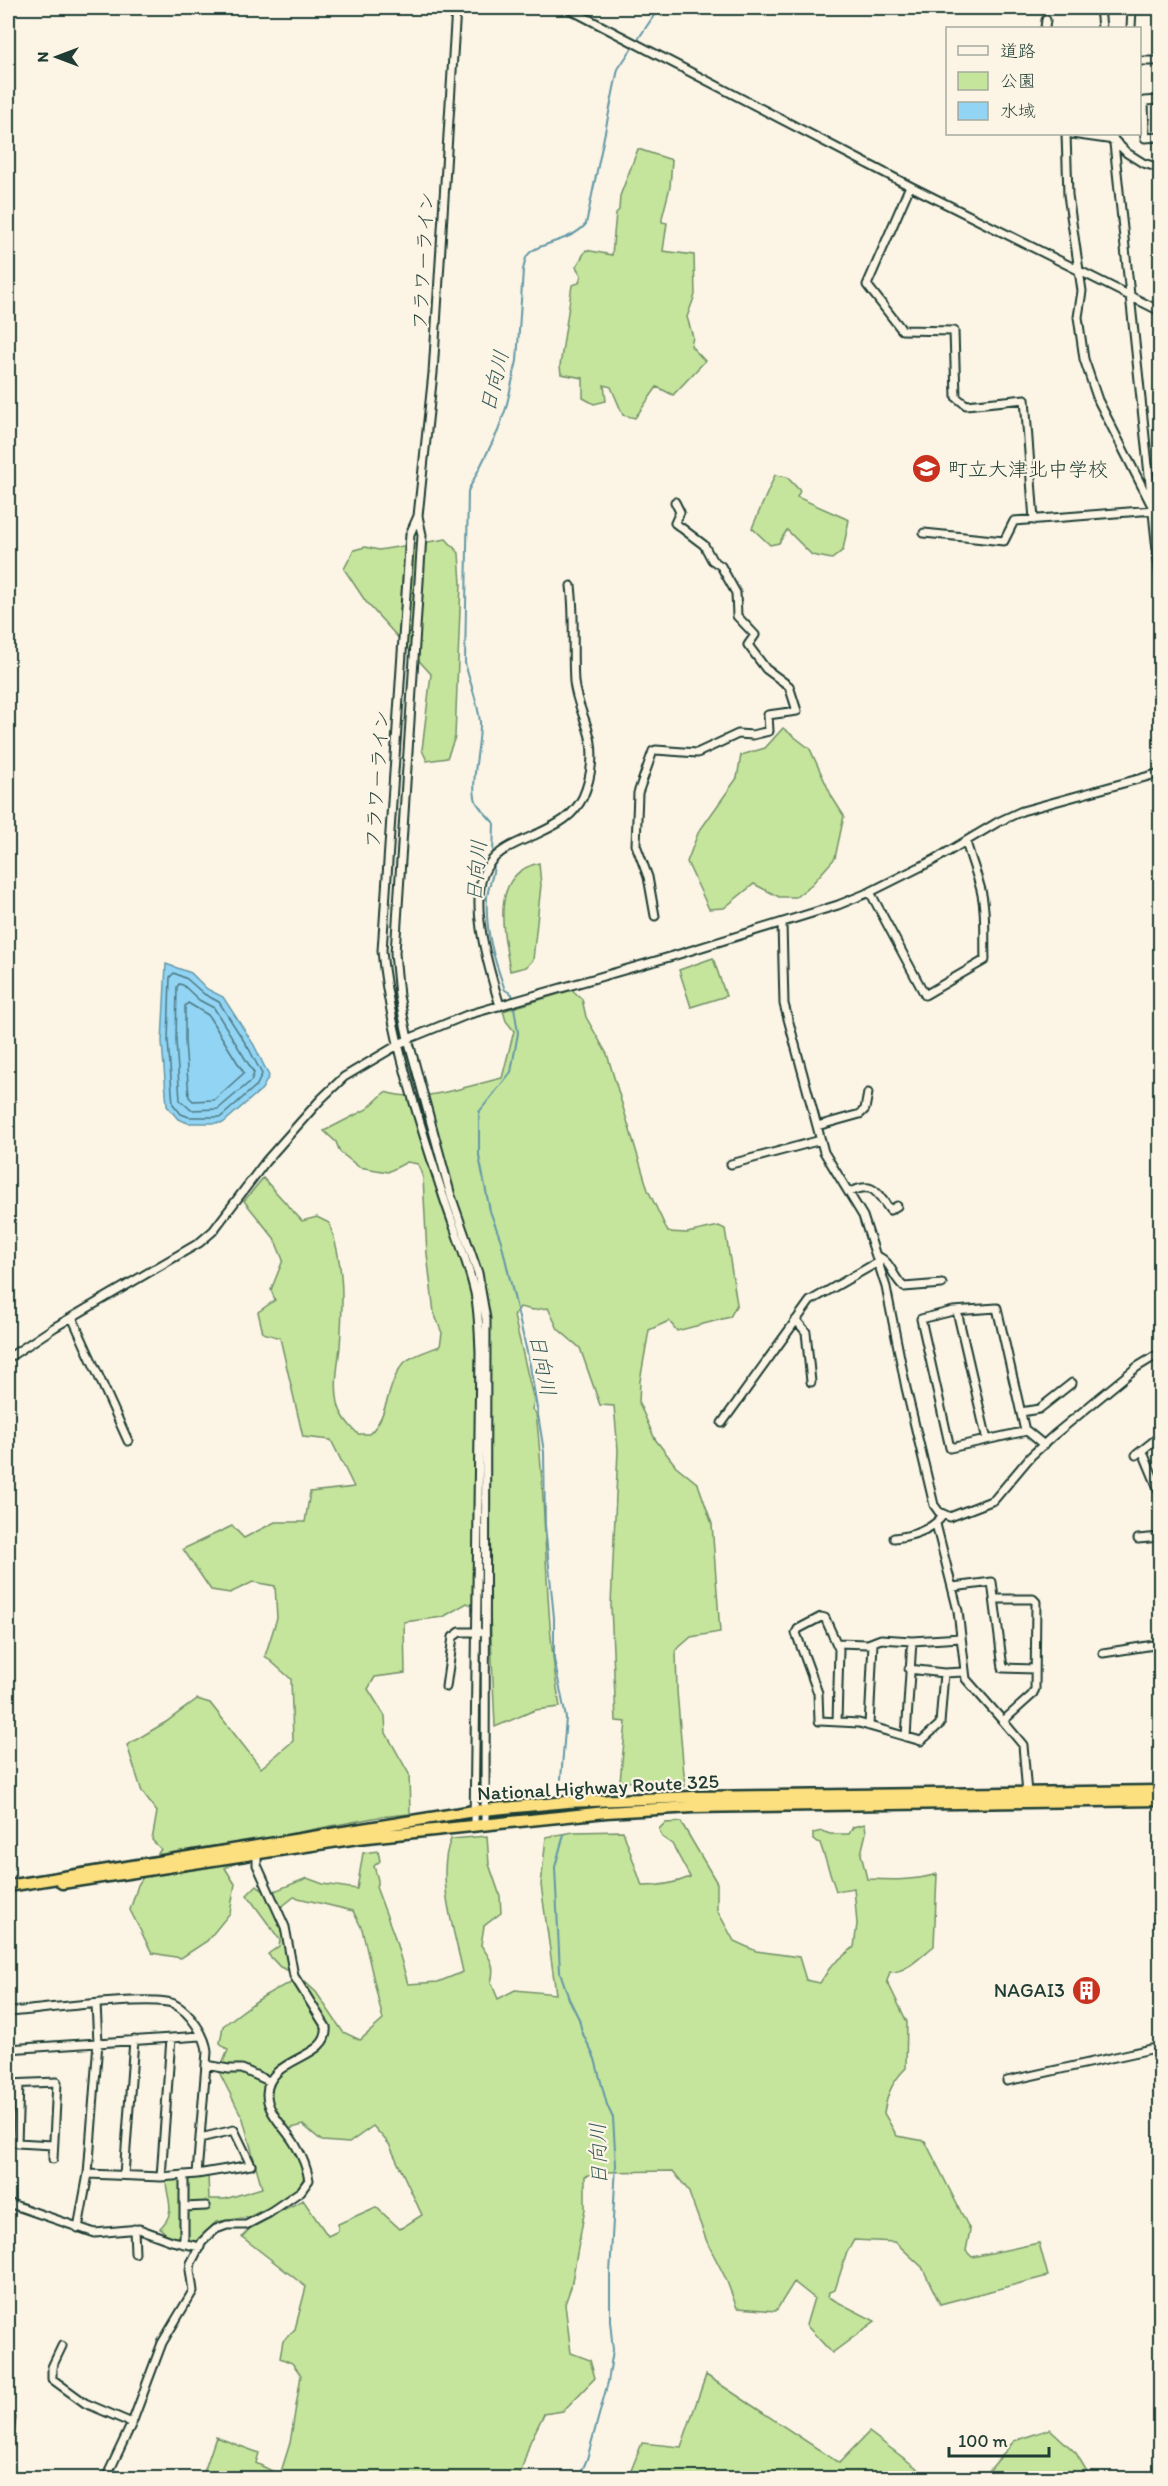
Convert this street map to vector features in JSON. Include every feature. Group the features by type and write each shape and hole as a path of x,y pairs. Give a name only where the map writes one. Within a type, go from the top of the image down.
{"highway":[{"name":"National Highway Route 325","path":"8,1892 358,1838 606,1812 678,1807 1161,1791"},
{"name":"National Highway Route 325","path":"8,1886 479,1811 567,1802 693,1797 1027,1797 1161,1800"}],"street":[{"name":"フラワーライン","path":"456,8 433,373 418,516 411,534 382,951 388,999 399,1044 424,1136 462,1248 477,1307 480,1352 480,1631"},
{"path":"567,8 910,186 1161,311"},
{"path":"1100,8 1102,27"},
{"path":"1131,27 1132,8"},
{"path":"1045,27 1046,20"},
{"path":"1141,61 1161,61"},
{"path":"1161,100 1144,101 1145,138 1161,137"},
{"path":"1066,135 1068,195 1082,291 1078,317 1084,358 1098,400 1154,510"},
{"path":"1086,135 1114,137 1126,153 1143,163 1161,168"},
{"path":"1114,137 1161,579"},
{"path":"910,186 867,285 902,330 954,331 956,397 966,405 1025,399 1034,520"},
{"path":"655,916 648,877 636,846 638,793 653,751 703,752 738,734 753,735 769,731 768,715 797,711 789,686 765,669 748,645 755,635 737,616 736,592 721,566 712,560 704,545 675,523 680,512 675,502"},
{"path":"924,533 1004,541 1014,521 1154,510"},
{"name":"フラワーライン","path":"418,516 422,535 395,953 399,996 408,1039 438,1151 478,1273 484,1303 487,1365 480,1631"},
{"path":"500,1006 482,943 480,892 487,866 497,854 570,816 584,795 591,771 592,743 579,707 574,683 571,586"},
{"path":"8,1359 72,1317 199,1243 213,1231 266,1161 321,1099 344,1077 408,1039 467,1015 782,923 870,892 966,842 998,822 1022,812 1161,773"},
{"path":"870,892 925,994 985,960 984,910 980,884 974,872 966,842"},
{"path":"782,923 784,1004 821,1140 830,1164 850,1192 863,1216 886,1287 906,1388 934,1505 943,1515 950,1517 994,1500 1031,1456 1137,1367 1161,1353"},
{"path":"817,1126 860,1114 865,1110 868,1093"},
{"path":"731,1164 821,1140"},
{"path":"850,1192 862,1186 868,1187 874,1189 890,1210 897,1206"},
{"path":"877,1259 890,1265 898,1282 904,1287 942,1284"},
{"path":"722,1424 810,1301 877,1259"},
{"path":"1025,1431 997,1308 957,1311 921,1319 950,1448 1025,1431 1044,1445"},
{"path":"957,1311 987,1440"},
{"path":"72,1317 128,1441"},
{"path":"796,1320 806,1332 811,1382"},
{"path":"1021,1412 1039,1409 1072,1383"},
{"path":"1161,1436 1139,1453 1161,1493"},
{"path":"894,1538 928,1529 936,1524 943,1515"},
{"path":"936,1524 952,1587 964,1672 969,1685 1023,1745 1027,1797"},
{"path":"1138,1539 1161,1537"},
{"path":"952,1587 990,1582 993,1585 1003,1668 1035,1669"},
{"path":"995,1599 1035,1600 1034,1692 1003,1721"},
{"path":"837,1722 839,1651 824,1617 796,1630 818,1693 818,1720 869,1726 921,1741 940,1724 944,1673"},
{"path":"446,1687 453,1637 460,1632 480,1631 480,1825"},
{"path":"837,1643 873,1643 881,1639 912,1641 960,1638"},
{"path":"906,1737 912,1641"},
{"path":"869,1726 873,1643"},
{"path":"1103,1653 1161,1644"},
{"path":"909,1669 944,1673 964,1672"},
{"path":"106,2478 132,2422 162,2343 193,2291 190,2270 202,2242 216,2229 227,2225 246,2225 292,2197 307,2185 307,2171 297,2146 268,2105 269,2081 278,2070 319,2046 327,2033 324,2021 294,1976 285,1928 257,1865 257,1854"},
{"path":"8,2012 150,2001 173,2003 190,2016 206,2044 197,2174"},
{"path":"78,2228 88,2174 98,2042 96,2004"},
{"path":"8,2049 201,2036"},
{"path":"160,2177 171,2038"},
{"path":"124,2175 134,2040"},
{"path":"1007,2080 1161,2047"},
{"path":"206,2065 242,2069 269,2081"},
{"path":"8,2084 57,2082 52,2159"},
{"path":"20,2084 17,2143 53,2145"},
{"path":"88,2174 160,2177 197,2174 251,2165 234,2130 200,2139"},
{"path":"184,2175 184,2244"},
{"path":"8,2203 95,2233 134,2229 200,2247"},
{"path":"184,2207 206,2206"},
{"path":"134,2229 135,2253"},
{"path":"62,2346 52,2367 51,2379 85,2403 132,2422"},
{"path":"8,2417 11,2418 8,2445"}],"green space":[{"path":"638,149 672,160 670,187 662,218 662,222 667,223 663,251 694,255 695,295 687,317 693,337 691,346 705,361 673,395 657,387 635,418 623,415 611,387 604,385 606,401 594,404 583,398 583,378 561,374 560,366 572,285 579,283 581,275 576,267 586,250 612,255 620,196"},
{"path":"775,475 787,477 800,491 797,497 849,520 843,550 832,559 812,555 787,530 779,543 770,545 752,528"},
{"path":"446,539 459,553 461,584 455,737 447,758 427,761 422,750 431,674 366,602 344,569 354,550 365,547 379,550"},
{"path":"783,728 810,749 832,797 844,816 835,858 812,884 796,897 779,897 754,884 724,908 709,909 687,862 698,833 737,778 741,755 765,748"},
{"path":"539,863 541,885 533,960 526,967 510,971 503,923 506,892 512,879 523,869"},
{"path":"713,958 726,996 691,1007 679,970"},
{"path":"572,990 582,999 586,1017 607,1054 648,1190 668,1232 687,1233 719,1226 725,1229 737,1304 730,1317 677,1331 669,1321 649,1330 640,1381 639,1403 655,1439 676,1466 698,1484 712,1524 720,1632 691,1637 676,1650 685,1786 620,1781 626,1722 616,1721 611,1605 618,1450 614,1406 600,1405 580,1348 558,1329 548,1308 533,1310 520,1307 514,1316 534,1401 532,1409 536,1413 551,1634 560,1707 535,1710 495,1727 490,1613 467,1603 443,1617 404,1622 405,1673 375,1677 368,1689 385,1716 386,1733 409,1774 410,1814 379,1817 289,1834 257,1854 225,1868 235,1884 230,1913 207,1941 181,1958 152,1953 130,1910 138,1885 161,1849 152,1840 157,1812 142,1792 127,1745 166,1722 197,1699 210,1703 261,1768 293,1741 291,1679 265,1656 277,1618 275,1586 253,1582 230,1593 211,1590 183,1549 232,1526 244,1538 275,1522 305,1522 310,1492 354,1487 331,1440 303,1437 280,1338 263,1333 258,1312 275,1300 271,1290 283,1260 274,1238 244,1201 263,1178 302,1221 317,1217 329,1223 338,1254 342,1284 341,1331 336,1382 338,1403 343,1416 358,1434 369,1434 381,1418 394,1379 405,1362 440,1346 442,1333 434,1313 427,1254 423,1178 418,1164 407,1162 388,1172 359,1167 340,1152 336,1142 324,1131 367,1109 385,1092 399,1095 429,1095 502,1078 514,1031 506,1021 503,1011"},
{"path":"681,1822 717,1883 717,1910 734,1941 756,1951 799,1957 806,1980 820,1983 831,1966 854,1947 857,1924 854,1888 836,1891 820,1843 813,1840 813,1833 822,1831 830,1834 849,1834 853,1827 865,1824 866,1833 861,1854 867,1879 911,1879 937,1874 934,1946 908,1967 890,1972 887,1981 907,2022 906,2068 891,2089 884,2113 897,2136 925,2141 970,2230 966,2251 972,2257 1039,2243 1048,2276 940,2304 922,2267 895,2242 854,2240 847,2252 835,2290 829,2292 828,2297 875,2321 832,2353 806,2325 814,2298 794,2282 776,2311 737,2308 726,2279 707,2242 688,2190 673,2171 602,2172 585,2176 585,2209 571,2287 565,2304 571,2353 590,2360 595,2378 563,2411 544,2414 530,2442 521,2478 202,2478 216,2437 259,2453 256,2463 280,2475 290,2443 301,2375 292,2363 280,2358 283,2341 295,2329 306,2287 242,2237 253,2225 303,2200 328,2236 338,2231 338,2224 376,2207 400,2229 422,2215 389,2144 373,2126 349,2143 322,2141 303,2125 288,2129 305,2176 294,2195 249,2217 216,2222 196,2241 169,2237 160,2228 170,2211 166,2179 208,2176 209,2199 225,2199 262,2188 243,2119 219,2072 228,2050 220,2043 223,2026 272,1991 304,1981 316,1992 343,2032 360,2040 383,2020 362,1929 353,1911 294,1897 280,1908 292,1972 280,1967 268,1954 279,1946 280,1940 247,1895 257,1885 267,1894 307,1878 323,1884 357,1889 363,1853 378,1851 380,1861 374,1866 378,1880 376,1887 394,1935 408,1984 438,1982 463,1972 451,1923 446,1887 445,1870 451,1839 487,1836 489,1864 500,1896 501,1913 484,1926 481,1945 491,1962 493,1971 491,1982 498,1999 515,1990 556,1994 541,1885 546,1837 573,1832 623,1831 642,1886 661,1885 690,1877 672,1844 662,1837 659,1829 665,1823"},
{"path":"706,2375 839,2463 869,2432 930,2478 628,2478 642,2443 681,2447"},
{"path":"1050,2429 1076,2453 1091,2478 983,2478 1014,2441"}],"water":[{"path":"166,964 191,973 207,989 223,997 254,1045 269,1076 262,1089 223,1123 188,1123 178,1119 167,1106 162,1042"}],"waterway":[{"name":"日向川","path":"493,856 494,823 477,804 474,793 480,722 465,663 468,491 498,431 506,408 517,361 523,270 526,257 531,251 571,235 586,224 618,69 659,8"},
{"name":"日向川","path":"494,861 487,898 489,933 505,990 512,994 518,1033 511,1072 479,1112 479,1156 490,1211 501,1241 530,1365 544,1452 545,1525 554,1618 554,1659 566,1718 561,1779"},
{"name":"日向川","path":"564,1834 555,1867 560,1972 582,2032 595,2059 607,2105 613,2118 616,2165 610,2274 610,2321 613,2350 608,2382 587,2459 579,2478"}],"place":[{"name":"町立大津北中学校","path":"927,469"},
{"name":"NAGAI3","path":"1086,1990"}]}
